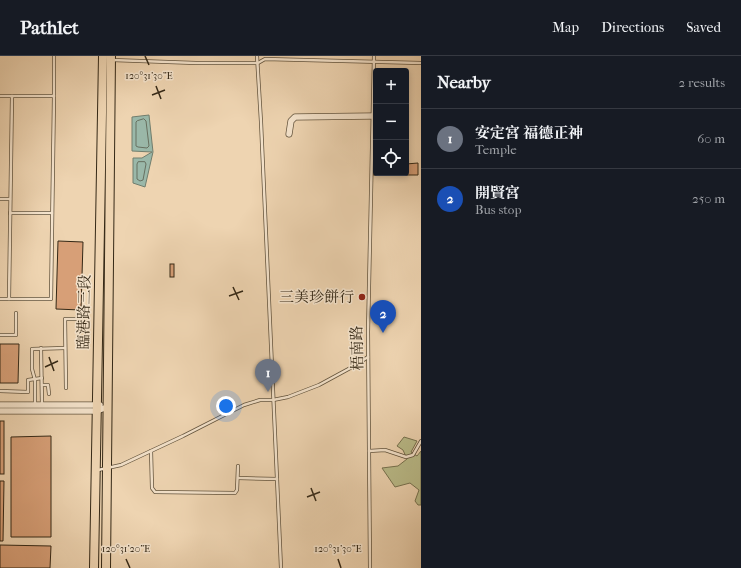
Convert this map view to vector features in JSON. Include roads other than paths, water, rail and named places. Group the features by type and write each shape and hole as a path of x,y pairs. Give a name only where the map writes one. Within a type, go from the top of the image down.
{"main road":[{"name":"臨港路三段","path":"94,568 103,56"},
{"name":"臨港路三段","path":"106,568 111,58"}],"street":[{"path":"289,134 291,121 295,117 372,116"},
{"path":"0,405 108,407"},
{"path":"0,411 97,407"}],"lane":[{"path":"0,299 51,299 54,56"},
{"path":"257,56 281,568"},
{"name":"梧南路","path":"370,568 368,357 374,56"},
{"path":"111,58 196,63 258,63 264,59 421,63"},
{"path":"0,96 54,96"},
{"path":"9,299 12,96"},
{"path":"0,199 10,199"},
{"path":"10,213 52,213"},
{"path":"0,335 16,335 16,313"},
{"path":"66,388 65,319 80,319"},
{"path":"41,348 42,406"},
{"path":"35,406 35,380 32,369 32,349 65,348"},
{"path":"96,470 121,465 244,405 260,400 273,400 288,397 319,385 368,357"},
{"path":"0,391 28,392 28,380 42,378"},
{"path":"42,385 48,385 49,394"},
{"path":"369,450 385,450 406,456 413,456 421,441"},
{"path":"151,451 152,488 155,492 235,493 237,490 238,466"},
{"path":"238,478 277,479"}],"water":[{"path":"149,115 153,152 145,187 133,183 133,158 142,158 152,152 132,151 132,117"}],"place":[{"name":"三美珍餅行","path":"362,297"},
{"name":"開賢宮","path":"383,333"},
{"name":"安定宮 福德正神","path":"268,392"}]}
